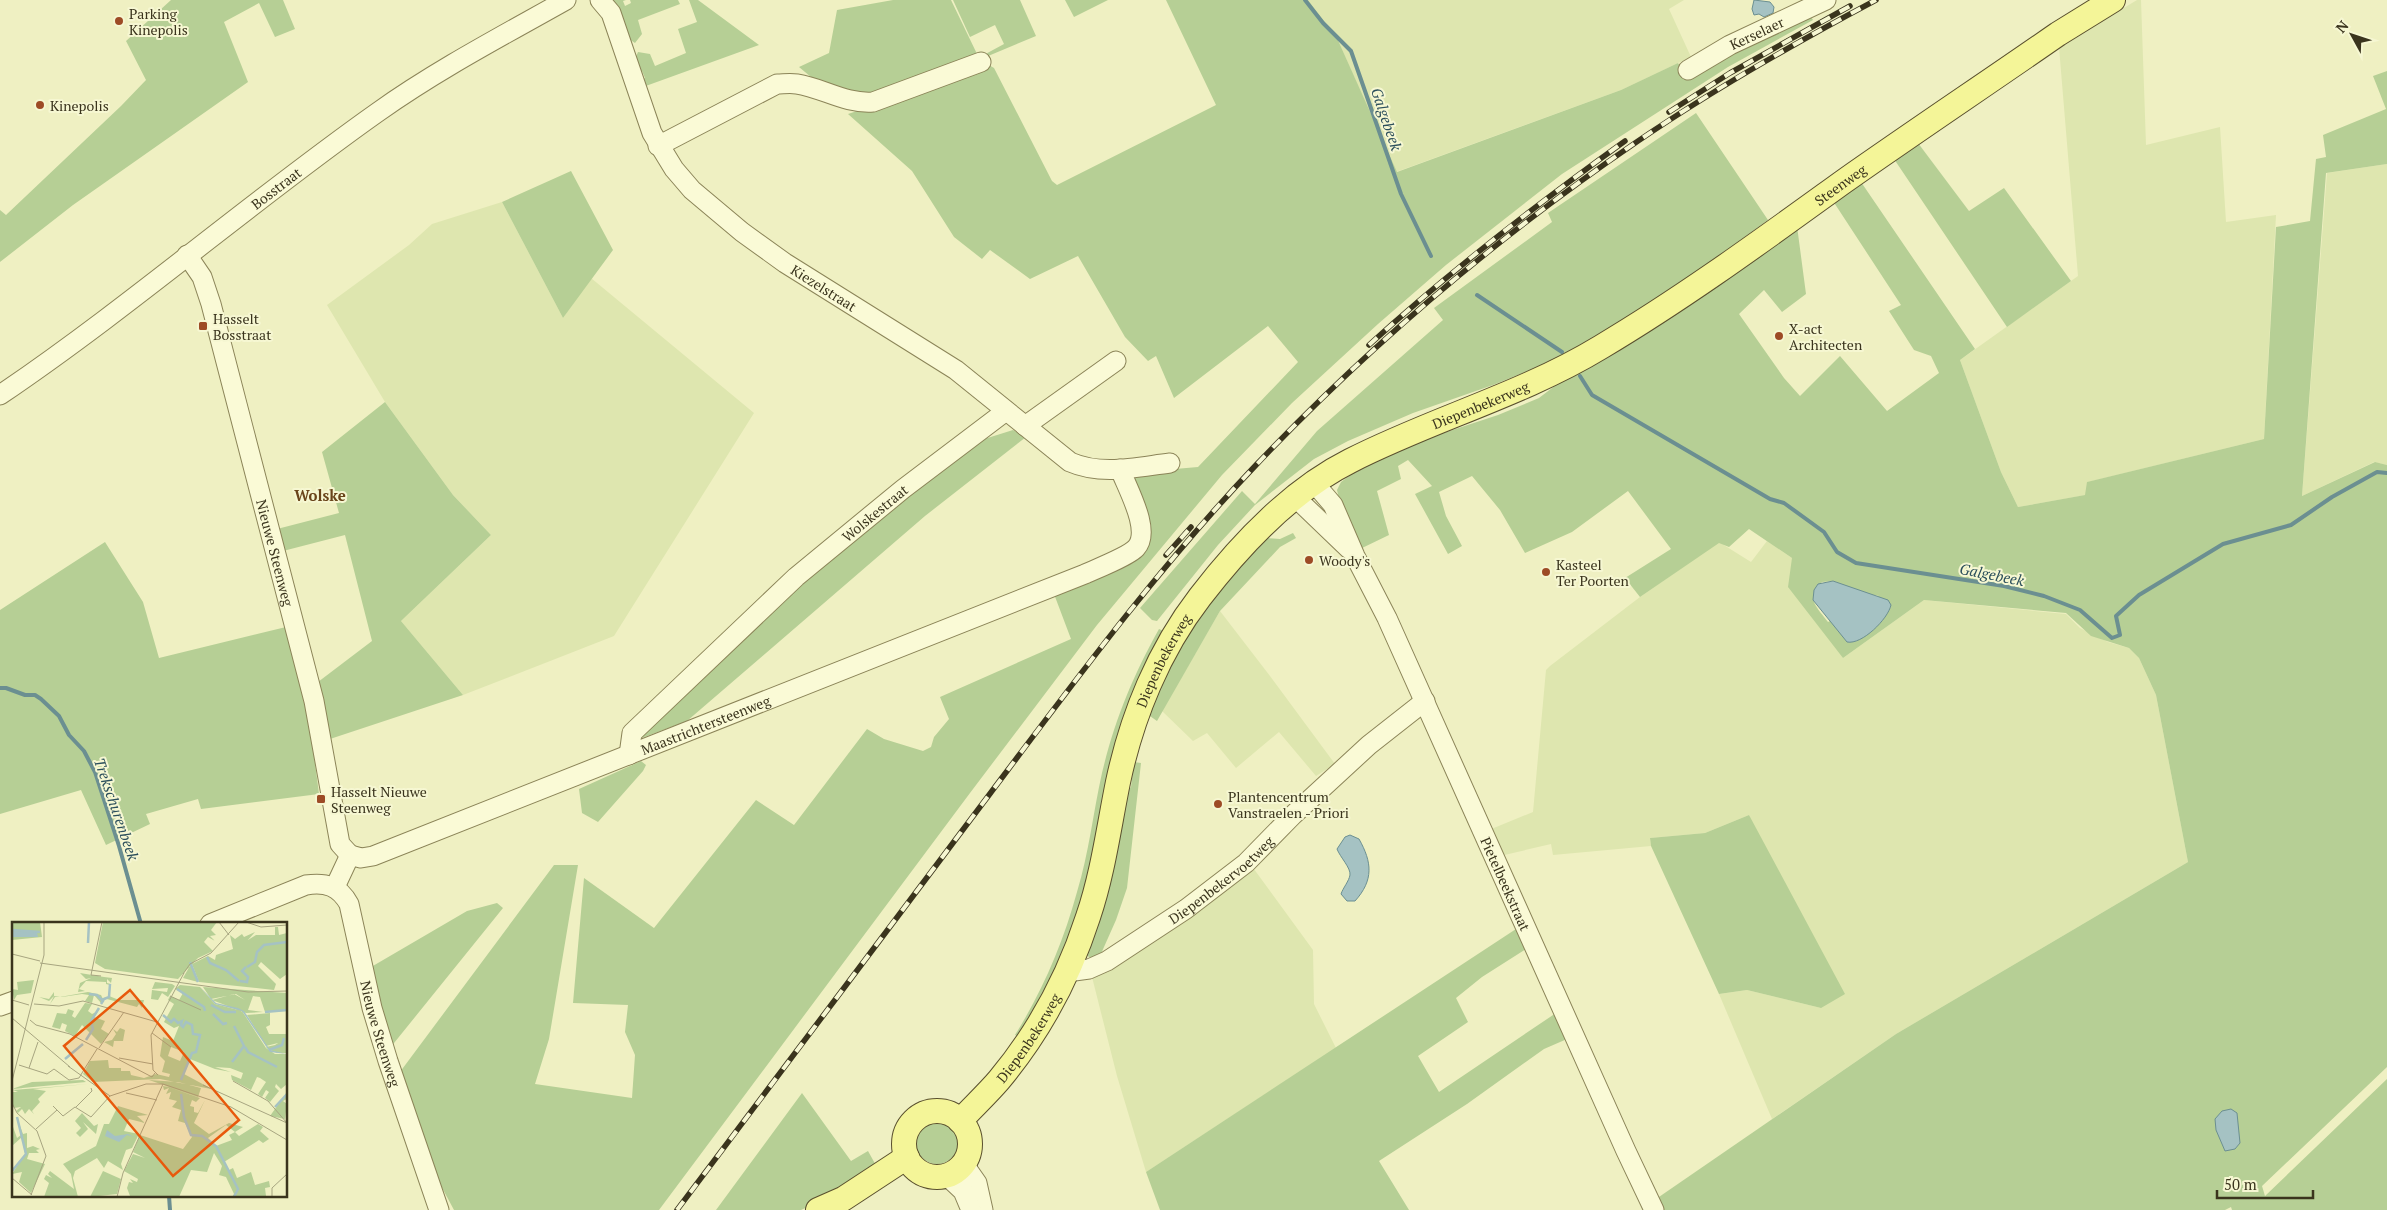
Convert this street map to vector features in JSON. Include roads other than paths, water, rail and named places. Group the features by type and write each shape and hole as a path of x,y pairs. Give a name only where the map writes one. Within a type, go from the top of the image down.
{"main road":[{"name":"Steenweg","path":"1567,368 1629,331 1714,274 2026,56 2113,0"},
{"name":"Diepenbekerweg","path":"960,1121 1016,1058 1043,1018 1067,972 1090,912 1130,737 1154,674 1195,603 1218,574 1258,531 1305,491 1346,463 1428,424 1491,401 1567,368"},
{"path":"935,1111 950,1114 960,1121 965,1128 969,1149 955,1169 926,1175 911,1162 904,1146 905,1134 916,1118 935,1111"},
{"path":"818,1210 911,1162"},
{"path":"848,1210 911,1162"}],"street":[{"name":"Bosstraat","path":"0,395 55,358 187,255 378,112 424,82 566,0"},
{"name":"Kiezelstraat","path":"600,0 611,13 658,146 692,190 742,232 785,263 956,370 1006,411"},
{"name":"Kerselaer","path":"1688,70 1736,42 1826,0"},
{"path":"658,146 777,84 798,84 845,100 860,103 873,102 981,62"},
{"name":"Nieuwe Steenweg","path":"187,255 202,277 211,304 314,701 340,844 350,855"},
{"path":"1025,426 1116,361"},
{"path":"1006,411 1076,464 1100,469 1120,469 1170,463"},
{"name":"Wolskestraat","path":"628,755 632,733 796,577 903,489 1006,411"},
{"name":"Maastrichtersteenweg","path":"350,855 361,858 373,856 1066,582 1135,549 1142,540 1143,528 1120,469"},
{"name":"Pietelbeekstraat","path":"1305,491 1333,505 1355,556 1425,701 1654,1210"},
{"name":"Diepenbekervoetweg","path":"1067,972 1089,969 1107,961 1186,909 1246,863 1369,745 1425,701"},
{"path":"215,922 306,885 319,883 334,887 350,855"},
{"name":"Nieuwe Steenweg","path":"334,887 343,894 348,904 372,1008 439,1210"},
{"path":"0,1006 12,1002"},
{"path":"955,1169 971,1210"},
{"path":"955,1169 978,1184 983,1210"},
{"name":"Nieuwe Steenweg","path":"430,1179 448,1210"}],"water":[{"path":"1754,0 1770,2 1774,7 1773,13 1764,17 1759,14 1754,15 1752,9"},
{"path":"1833,581 1888,600 1891,605 1885,617 1874,630 1853,642 1847,642 1813,600 1814,590 1818,584"},
{"path":"1350,835 1359,839 1367,855 1369,871 1365,886 1355,901 1347,901 1341,894 1350,872 1337,849 1345,837"},
{"path":"2231,1109 2237,1113 2240,1143 2235,1149 2225,1151 2216,1130 2215,1119 2222,1111"}],"waterway":[{"name":"Galgebeek","path":"1305,0 1323,23 1351,51 1401,194 1431,256"},
{"name":"Galgebeek","path":"1477,295 1562,352"},
{"name":"Galgebeek","path":"1580,376 1592,395 1770,499 1784,503 1824,532 1837,552 1856,563 2004,586 2044,596 2080,610 2112,638 2120,635 2116,616 2139,595 2223,544 2291,525 2332,497 2377,472 2387,473"},
{"name":"Trekschurenbeek","path":"0,688 6,688 25,695 35,695 41,699 59,716 69,735 84,751 95,772 119,846 140,922"},
{"name":"Trekschurenbeek","path":"169,1198 170,1210"}],"railway":[{"path":"677,1210 1118,626 1220,504 1300,420 1391,334 1438,293 1536,214 1638,141 1725,85 1876,0"},
{"path":"1669,112 1730,73 1850,6"},
{"path":"1369,345 1494,239 1625,141"},
{"path":"1166,555 1191,527"}],"place":[{"name":"Parking Kinepolis","path":"119,21"},
{"name":"Kinepolis","path":"40,105"},
{"name":"Hasselt Bosstraat","path":"203,326"},
{"name":"X-act Architecten","path":"1779,336"},
{"name":"Woody's","path":"1309,560"},
{"name":"Kasteel Ter Poorten","path":"1546,572"},
{"name":"Hasselt Nieuwe Steenweg","path":"321,799"},
{"name":"Plantencentrum Vanstraelen - Priori","path":"1218,804"}],"district":[{"name":"Wolske","path":"320,495"}]}
